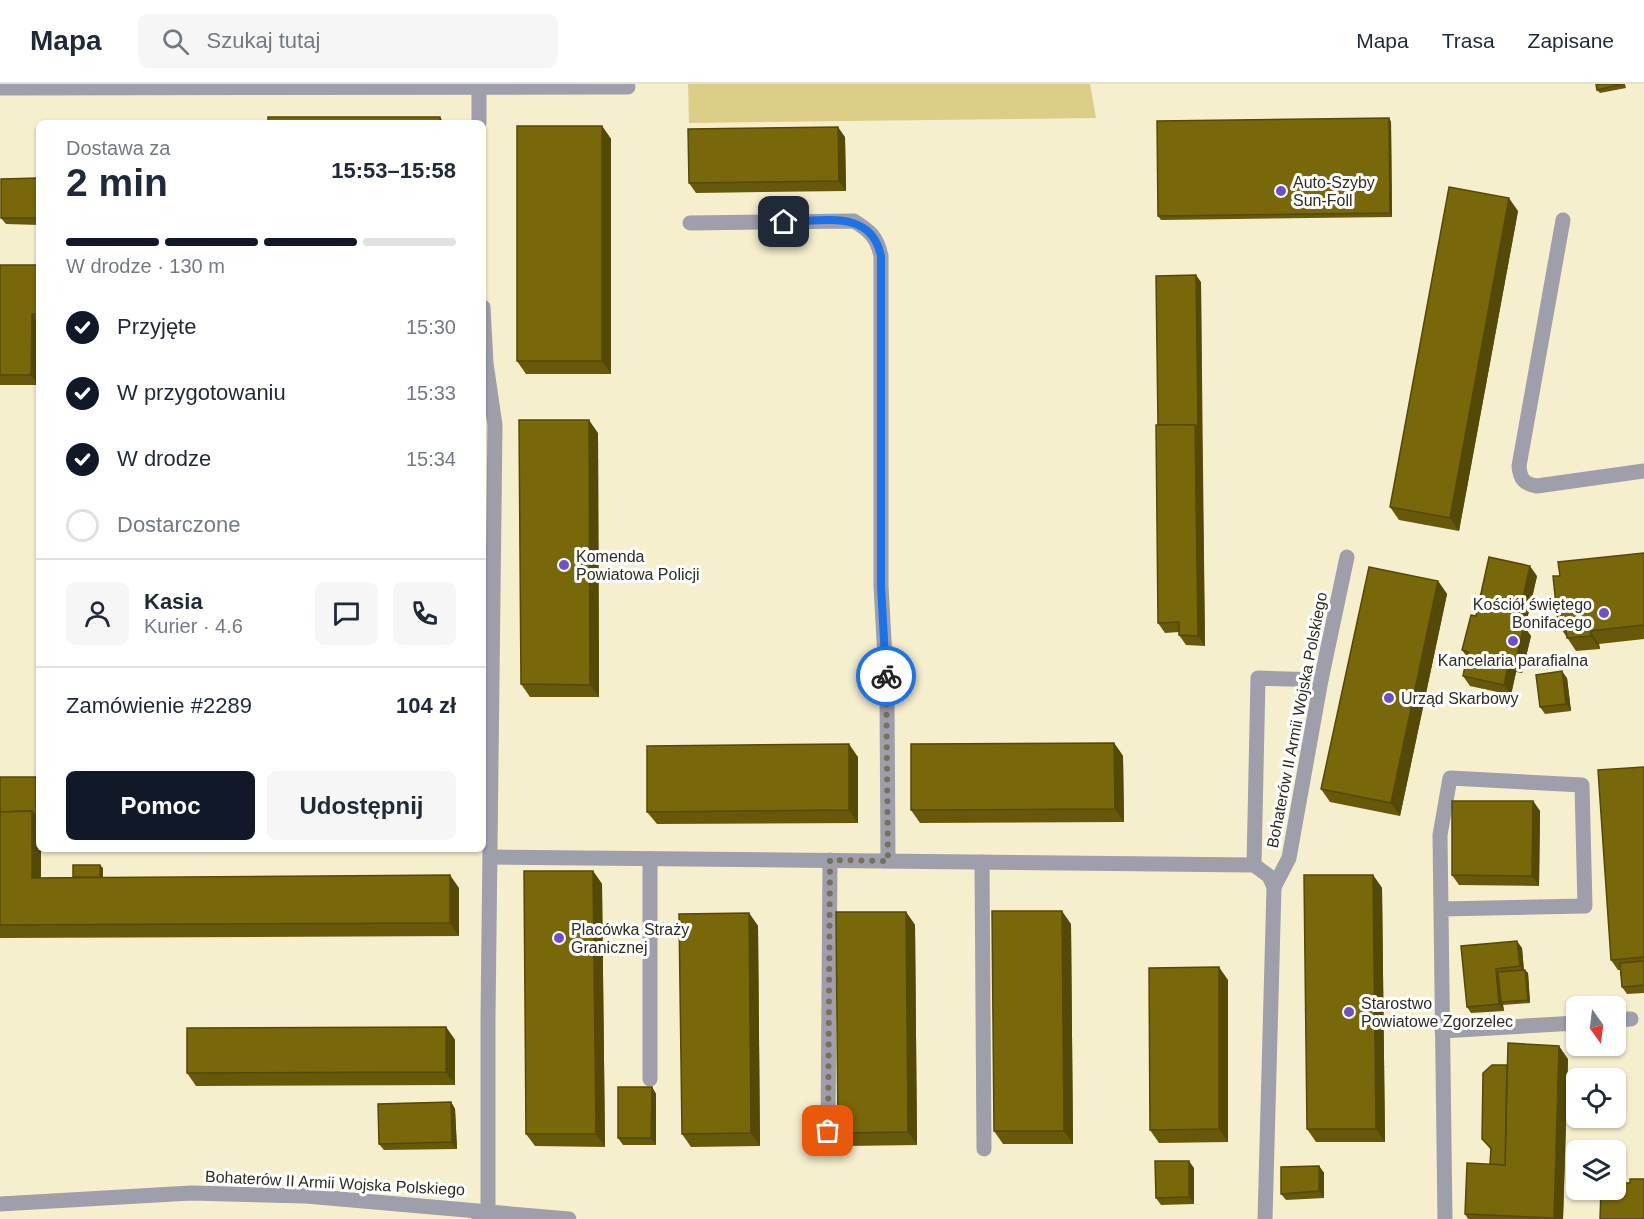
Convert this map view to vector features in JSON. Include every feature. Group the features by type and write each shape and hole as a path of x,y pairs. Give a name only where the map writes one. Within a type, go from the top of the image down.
{"street":[{"path":"479,86 480,120"},
{"path":"0,88 628,87"},
{"path":"1563,220 1519,466 1520,476 1527,484 1538,486 1644,471"},
{"path":"690,223 855,221 871,231 878,241 881,256 881,586 887,694 888,861"},
{"name":"Bohaterów II Armii Wojska Polskiego","path":"484,1215 492,857 495,425 486,374"},
{"name":"Bohaterów II Armii Wojska Polskiego","path":"1265,1219 1274,887 1289,858 1321,680 1347,557"},
{"path":"1254,865 1258,678 1321,680"},
{"path":"1441,909 1585,906 1582,785 1450,778 1440,836 1445,1219"},
{"name":"Bohaterów II Armii Wojska Polskiego","path":"492,857 1254,865 1269,876 1274,887"},
{"path":"650,859 650,1079"},
{"path":"828,1131 830,860"},
{"path":"982,862 984,1149"},
{"path":"1442,1031 1566,1024"},
{"name":"Bohaterów II Armii Wojska Polskiego","path":"0,1204 191,1193 306,1196 484,1215 569,1219"}],"shaded area":[{"path":"688,84 1090,84 1096,118 689,123"}],"building":[{"path":"1596,84 1623,84 1597,90"},
{"path":"268,117 440,117 440,120 268,120"},
{"path":"1389,118 1390,213 1158,216 1157,121"},
{"path":"517,126 602,126 602,361 517,361"},
{"path":"838,127 839,181 689,183 688,129"},
{"path":"36,178 36,218 1,218 1,179"},
{"path":"1449,187 1509,198 1450,518 1390,507"},
{"path":"0,265 36,265 36,314 32,314 31,375 0,375"},
{"path":"1196,275 1198,428 1195,425 1158,425 1156,276"},
{"name":"Komenda Powiatowa Policji","path":"519,420 589,420 590,685 521,684"},
{"path":"1156,425 1195,425 1198,636 1179,635 1179,622 1158,623"},
{"name":"Kościół świętego Bonifacego","path":"1644,553 1644,625 1590,631 1591,636 1567,638 1565,623 1558,624 1553,576 1560,576 1558,562"},
{"path":"1489,557 1530,566 1517,624 1524,626 1515,663 1509,662 1504,685 1463,676 1468,652 1462,650 1471,615 1476,616"},
{"name":"Urząd Skarbowy","path":"1369,567 1438,581 1391,803 1321,789"},
{"path":"1562,671 1566,704 1540,707 1536,675"},
{"path":"1114,743 1115,809 911,810 911,744"},
{"path":"849,744 849,810 647,812 647,746"},
{"path":"1644,767 1644,957 1611,960 1598,770"},
{"path":"0,777 36,777 36,818 32,811 0,812"},
{"path":"1452,801 1533,801 1532,876 1452,875"},
{"path":"32,811 32,878 450,875 450,923 0,925 0,812"},
{"path":"73,865 100,865 100,877 73,877"},
{"path":"524,871 593,871 596,1134 526,1134"},
{"name":"Starostwo Powiatowe Zgorzelec","path":"1304,875 1373,875 1376,1129 1307,1129"},
{"path":"992,911 1062,911 1064,1131 994,1131"},
{"path":"836,912 906,912 908,1132 838,1133"},
{"path":"749,913 751,1133 682,1134 679,914"},
{"path":"1517,941 1520,966 1496,969 1499,1004 1467,1007 1461,946"},
{"path":"1644,961 1644,985 1622,987 1620,963"},
{"path":"1219,967 1219,1129 1150,1130 1149,968"},
{"path":"1525,970 1528,1000 1501,1002 1498,972"},
{"path":"446,1027 446,1072 187,1073 187,1028"},
{"path":"1508,1043 1559,1046 1554,1218 1465,1214 1467,1163 1505,1165"},
{"path":"1492,1065 1507,1065 1505,1165 1490,1164 1491,1148 1482,1139 1483,1073"},
{"path":"618,1087 652,1087 651,1138 618,1138"},
{"path":"451,1102 452,1142 379,1144 378,1104"},
{"path":"1155,1161 1189,1161 1189,1197 1156,1198"},
{"path":"1319,1166 1319,1191 1281,1194 1281,1167"},
{"path":"1630,1179 1644,1179 1644,1219 1600,1219 1601,1200 1626,1200 1626,1183 1630,1183"}],"way so far":[{"path":"828,1131 830,860 888,861 886,676"}],"place":[{"name":"Auto-Szyby Sun-Foll","path":"1281,191"},
{"name":"Komenda Powiatowa Policji","path":"564,565"},
{"name":"Kościół świętego Bonifacego","path":"1604,613"},
{"name":"Kancelaria parafialna","path":"1513,641"},
{"name":"Urząd Skarbowy","path":"1389,698"},
{"name":"Placówka Straży Granicznej","path":"559,938"},
{"name":"Starostwo Powiatowe Zgorzelec","path":"1349,1012"}],"route":[{"path":"784,222 855,221 871,231 878,241 881,256 881,586 886,676"}]}
